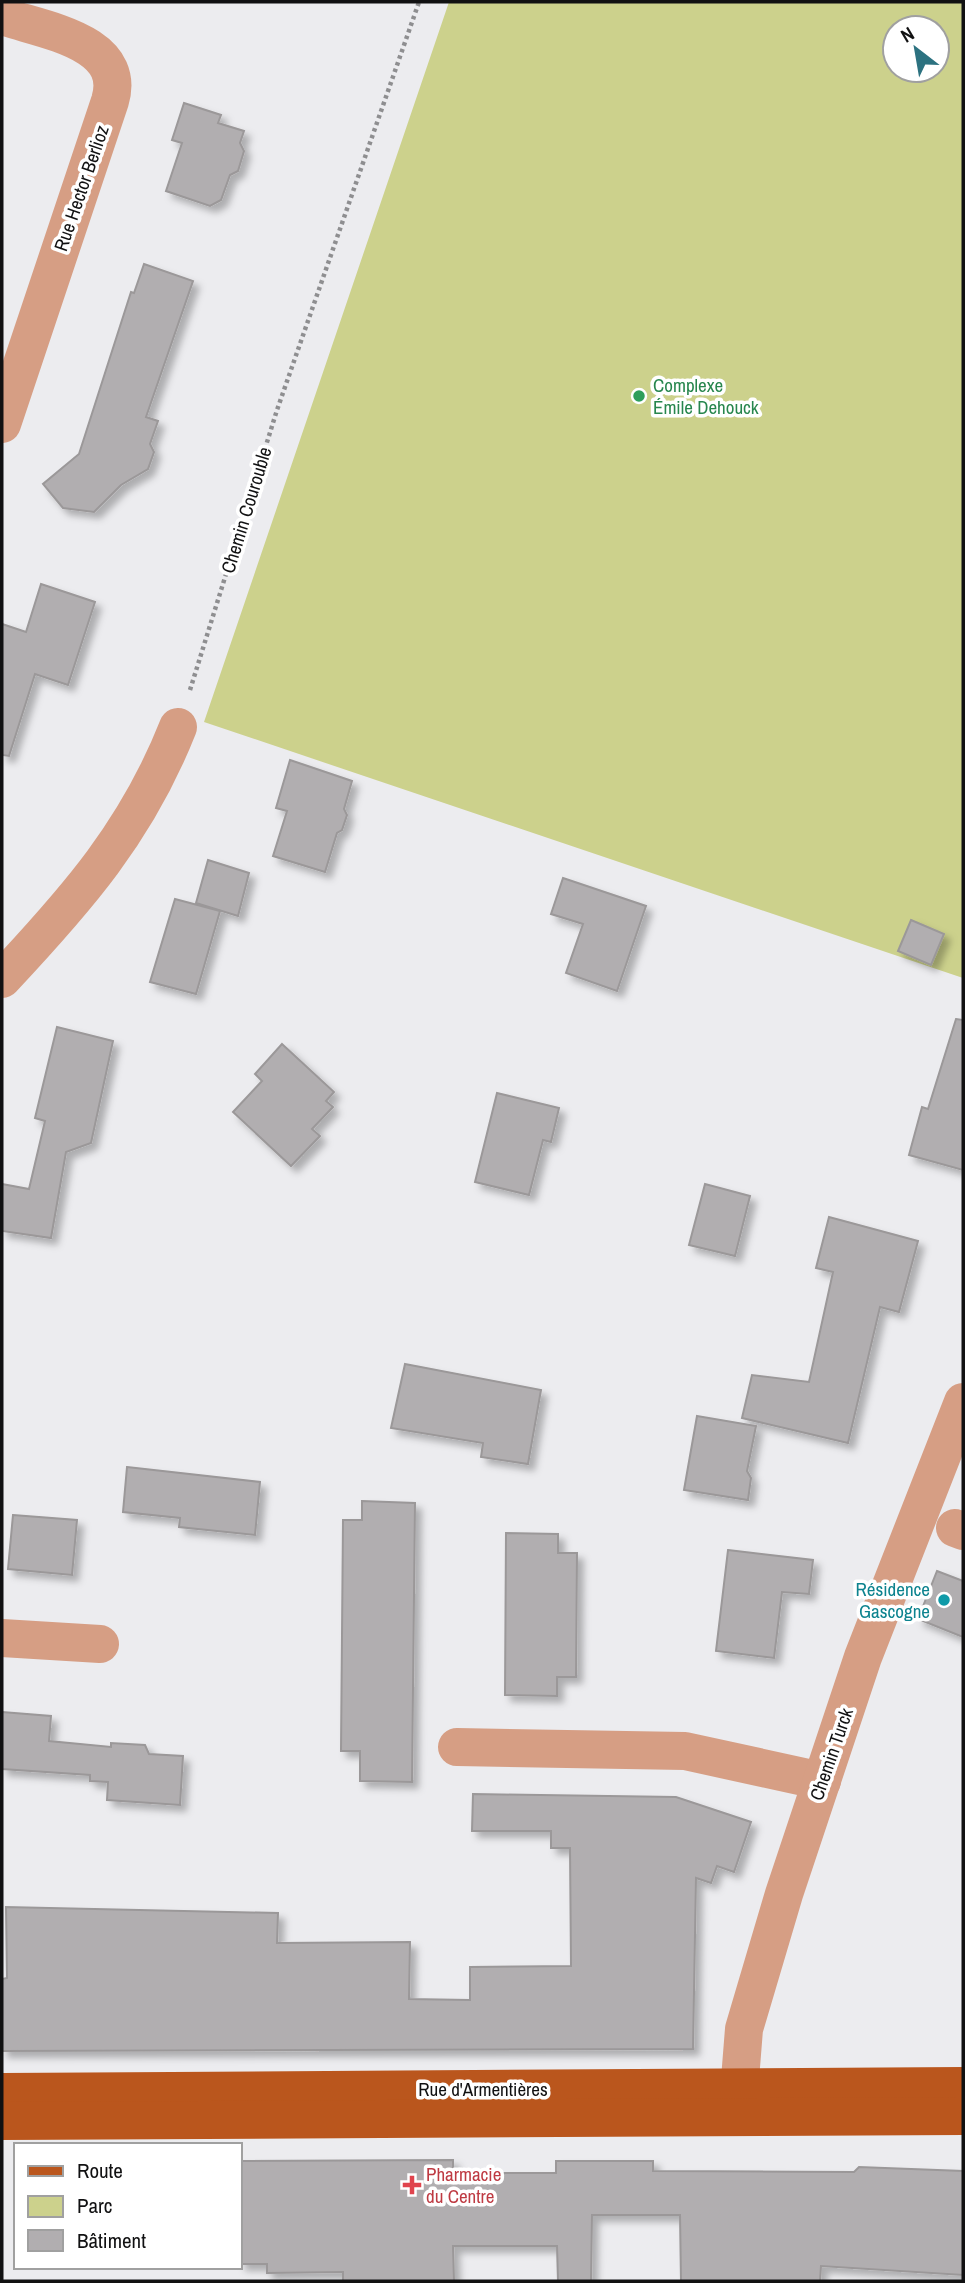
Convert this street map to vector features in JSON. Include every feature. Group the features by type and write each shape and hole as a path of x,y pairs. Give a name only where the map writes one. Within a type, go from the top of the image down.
{"main road":[{"name":"Rue d'Armentières","path":"2,2121 738,2103 963,2086"},
{"name":"Rue d'Armentières","path":"2,2092 738,2103 963,2116"}],"street":[{"name":"Rue Hector Berlioz","path":"2,16 85,44 107,62 113,80 106,114 2,424"},
{"path":"2,979 79,894 121,839 152,788 178,727"},
{"name":"Chemin Turck","path":"738,2103 744,2029 783,1894 863,1657 963,1402"},
{"path":"2,1638 100,1644"},
{"path":"457,1747 685,1751 822,1781"}],"path":[{"name":"Chemin Courouble","path":"178,727 281,397 419,2"}],"green space":[{"name":"Complexe Émile Dehouck","path":"449,2 963,2 963,978 204,722"}],"building":[{"path":"184,103 221,115 218,123 244,131 240,143 244,151 238,171 230,175 221,200 210,206 166,191 182,143 172,140"},
{"path":"144,264 193,281 146,417 158,421 150,444 154,452 148,469 121,485 94,512 63,508 43,484 79,454 131,292 134,293"},
{"path":"41,584 95,602 68,685 35,674 9,756 2,755 2,624 26,632"},
{"path":"290,760 352,781 344,809 347,815 342,830 337,833 325,872 273,856 287,811 276,808"},
{"path":"208,860 249,873 238,916 196,903"},
{"path":"563,878 646,906 617,991 566,973 583,924 551,914"},
{"path":"175,899 220,911 196,994 150,982"},
{"path":"911,920 944,934 931,965 898,951"},
{"path":"956,1019 963,1020 963,1170 909,1155 922,1107 928,1109"},
{"path":"57,1027 113,1041 91,1143 66,1152 51,1238 2,1231 2,1184 29,1189 45,1121 35,1118"},
{"path":"282,1044 334,1092 326,1101 333,1107 312,1129 320,1136 291,1166 233,1112 262,1081 255,1074"},
{"path":"497,1093 559,1108 551,1142 543,1140 529,1195 475,1182"},
{"path":"705,1184 750,1196 735,1256 689,1245"},
{"path":"829,1217 918,1241 899,1312 880,1307 848,1443 742,1418 752,1375 809,1382 833,1272 816,1268"},
{"path":"405,1364 541,1390 528,1464 481,1457 483,1443 391,1428"},
{"path":"697,1416 756,1426 747,1471 751,1478 748,1500 684,1490"},
{"path":"127,1467 260,1482 255,1535 179,1527 180,1518 123,1512"},
{"path":"362,1501 415,1503 412,1782 360,1781 360,1751 341,1751 343,1520 362,1520"},
{"path":"13,1515 77,1520 72,1575 8,1569"},
{"path":"506,1533 558,1534 558,1553 577,1553 576,1677 557,1677 557,1696 505,1695"},
{"path":"728,1550 813,1560 809,1594 782,1592 774,1658 716,1651"},
{"name":"Résidence Gascogne","path":"937,1571 963,1581 963,1637 918,1619"},
{"path":"2,1712 51,1716 49,1741 111,1747 111,1743 145,1745 149,1754 183,1756 180,1805 107,1800 108,1782 90,1781 90,1775 2,1769"},
{"path":"473,1794 676,1797 751,1822 734,1872 717,1866 711,1883 696,1878 693,2049 2,2051 2,1979 7,1978 6,1907 278,1913 277,1943 410,1942 409,1999 470,2000 470,1967 571,1966 570,1848 551,1848 551,1831 472,1831"},
{"path":"453,2160 453,2173 556,2173 556,2161 653,2161 653,2171 854,2172 859,2167 963,2171 963,2275 821,2266 820,2281 681,2281 680,2215 592,2215 591,2281 558,2281 557,2246 453,2246 454,2281 343,2281 343,2272 267,2273 267,2264 242,2264 242,2161"}],"place":[{"name":"Complexe Émile Dehouck","path":"639,396"},
{"name":"Résidence Gascogne","path":"944,1600"},
{"name":"Pharmacie du Centre","path":"412,2185"}]}
